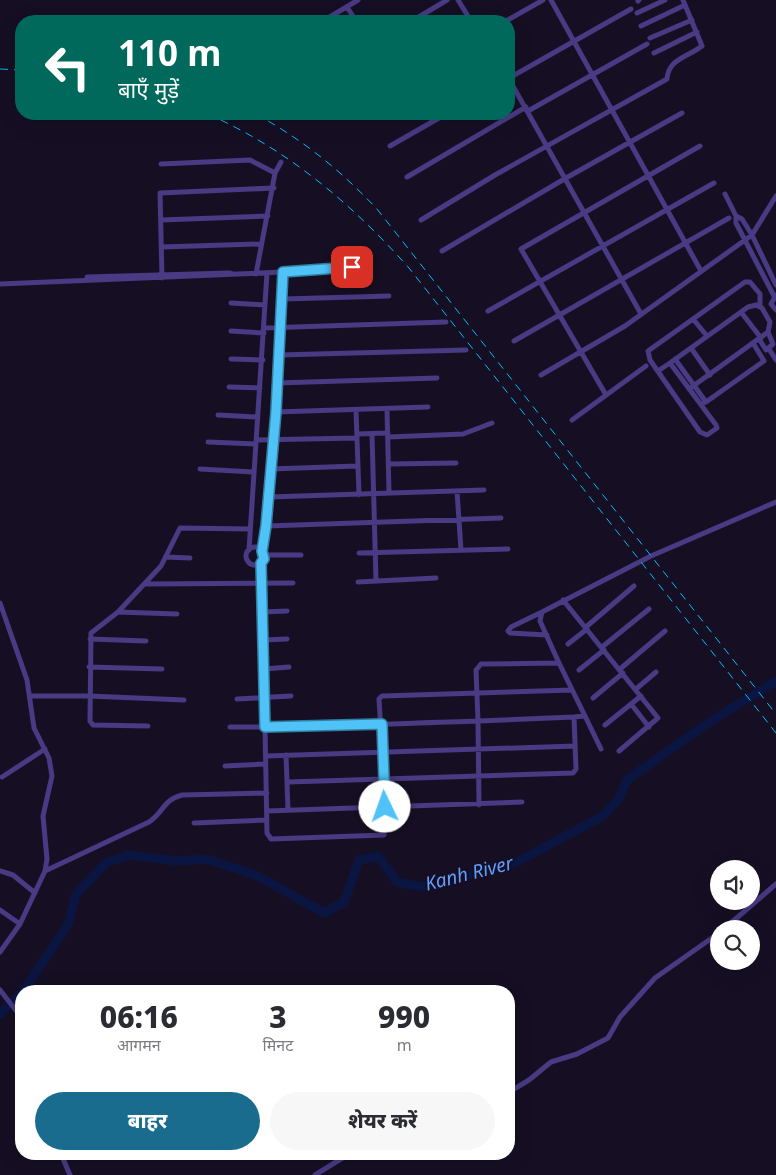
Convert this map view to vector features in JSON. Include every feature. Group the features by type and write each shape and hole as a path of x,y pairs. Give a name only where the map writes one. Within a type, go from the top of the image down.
{"street":[{"path":"333,15 358,0"},
{"path":"422,15 447,0"},
{"path":"458,0 467,15"},
{"path":"515,16 543,0"},
{"path":"551,0 701,271"},
{"path":"637,13 665,0"},
{"path":"421,220 548,145 667,79 668,70 672,64 702,46 684,3 641,26"},
{"path":"347,7 352,15"},
{"path":"515,75 631,9"},
{"path":"650,38 692,20"},
{"path":"654,52 697,32"},
{"path":"515,116 647,44"},
{"path":"515,89 641,314"},
{"path":"442,251 566,178 682,114"},
{"path":"390,146 436,120"},
{"path":"408,177 508,120"},
{"path":"606,395 521,249 700,146"},
{"path":"161,164 250,160 275,173"},
{"path":"256,274 260,244 274,188 275,173 281,162"},
{"path":"488,311 714,183"},
{"path":"162,277 160,196 163,191 274,188"},
{"path":"725,194 736,216 736,223 744,240 775,296 772,305"},
{"path":"541,375 625,326 752,235 776,196"},
{"path":"161,220 268,216"},
{"path":"736,216 742,219 752,235 776,285"},
{"path":"514,341 730,218"},
{"path":"162,247 260,244"},
{"path":"0,283 256,274 370,266"},
{"path":"283,272 276,412 261,563 267,833 274,840 382,836 385,833 382,724 379,699 384,695 572,690"},
{"path":"261,563 256,565 250,564 246,556 249,550 253,472 263,360 267,273"},
{"path":"670,363 703,403 716,426 705,436 700,432 658,371 648,356 648,351 748,281 760,294 761,307 771,325 768,332 692,388"},
{"path":"283,299 389,296"},
{"path":"231,303 265,304"},
{"path":"658,371 752,305 761,307 772,305"},
{"path":"769,320 776,311 772,305"},
{"path":"741,312 760,338 766,350 774,344 768,332"},
{"path":"693,319 707,336"},
{"path":"232,330 446,322"},
{"path":"703,403 764,361 753,343"},
{"path":"691,348 710,375"},
{"path":"770,348 776,354"},
{"path":"770,348 776,360"},
{"path":"278,354 466,350"},
{"path":"232,359 263,360"},
{"path":"675,359 692,388"},
{"path":"572,420 646,366"},
{"path":"277,383 437,378"},
{"path":"230,387 260,388"},
{"path":"276,412 428,407"},
{"path":"387,409 389,493"},
{"path":"356,410 358,495"},
{"path":"218,415 258,417"},
{"path":"208,442 256,442 372,434 463,434 492,424"},
{"path":"372,434 376,581"},
{"path":"389,464 456,463"},
{"path":"270,470 357,466"},
{"path":"200,469 253,472"},
{"path":"269,497 484,490"},
{"path":"457,491 461,550"},
{"path":"546,635 510,634 508,630 511,626 651,556 776,502"},
{"path":"266,526 501,518"},
{"path":"148,726 93,725 90,721 90,639 95,630 118,612 145,584 166,557 174,535 180,528 250,529"},
{"path":"249,550 256,548 263,553 301,555"},
{"path":"359,553 508,549"},
{"path":"166,557 190,558"},
{"path":"358,582 436,578"},
{"path":"145,584 293,584"},
{"path":"568,644 634,586"},
{"path":"563,600 658,718 619,751"},
{"path":"0,603 31,696 34,728 50,758 52,776 43,816 47,859 45,871 20,924 0,952"},
{"path":"579,670 649,609"},
{"path":"262,612 287,611"},
{"path":"118,612 177,614"},
{"path":"542,612 540,621 546,635 601,749"},
{"path":"593,698 665,631"},
{"path":"90,639 146,640"},
{"path":"263,640 287,639"},
{"path":"479,805 478,691 476,670 481,664 559,663"},
{"path":"89,667 162,669"},
{"path":"264,669 289,667"},
{"path":"636,689 656,672"},
{"path":"31,696 89,696 184,700"},
{"path":"236,699 291,696"},
{"path":"605,725 641,696"},
{"path":"631,704 649,727"},
{"path":"230,727 382,724 585,716"},
{"path":"288,782 573,773 576,769 574,717"},
{"path":"266,756 575,746"},
{"path":"2,777 45,749"},
{"path":"286,755 288,810"},
{"path":"225,766 266,764"},
{"path":"45,871 149,822 156,817 166,802 172,797 182,795 267,793"},
{"path":"267,811 522,802"},
{"path":"194,823 267,820"},
{"path":"0,871 13,876 35,893"},
{"path":"734,920 776,884"},
{"path":"0,910 20,924"},
{"path":"515,1088 551,1062 577,1054 608,1038 620,1017 655,978 710,939"},
{"path":"0,990 15,1009"},
{"path":"64,1160 70,1175"},
{"path":"315,1175 339,1160"}],"waterway":[{"name":"Kanh River","path":"27,985 68,925 76,894 107,862 129,855 179,861 207,859 258,876 324,913 344,902 359,860 378,856 397,882 421,887 517,862 603,816 619,799 627,780 708,723 776,681"},
{"name":"Kanh River","path":"0,1014 15,999"}],"railway":[{"path":"0,69 15,70"},
{"path":"220,120 265,144 317,180 341,200 409,268 776,733"},
{"path":"266,120 290,134 320,156 377,209 776,714"}],"route":[{"path":"352,267 283,272 276,412 272,441 269,497 262,551 264,559 261,563 265,727 382,724 385,807"}]}
